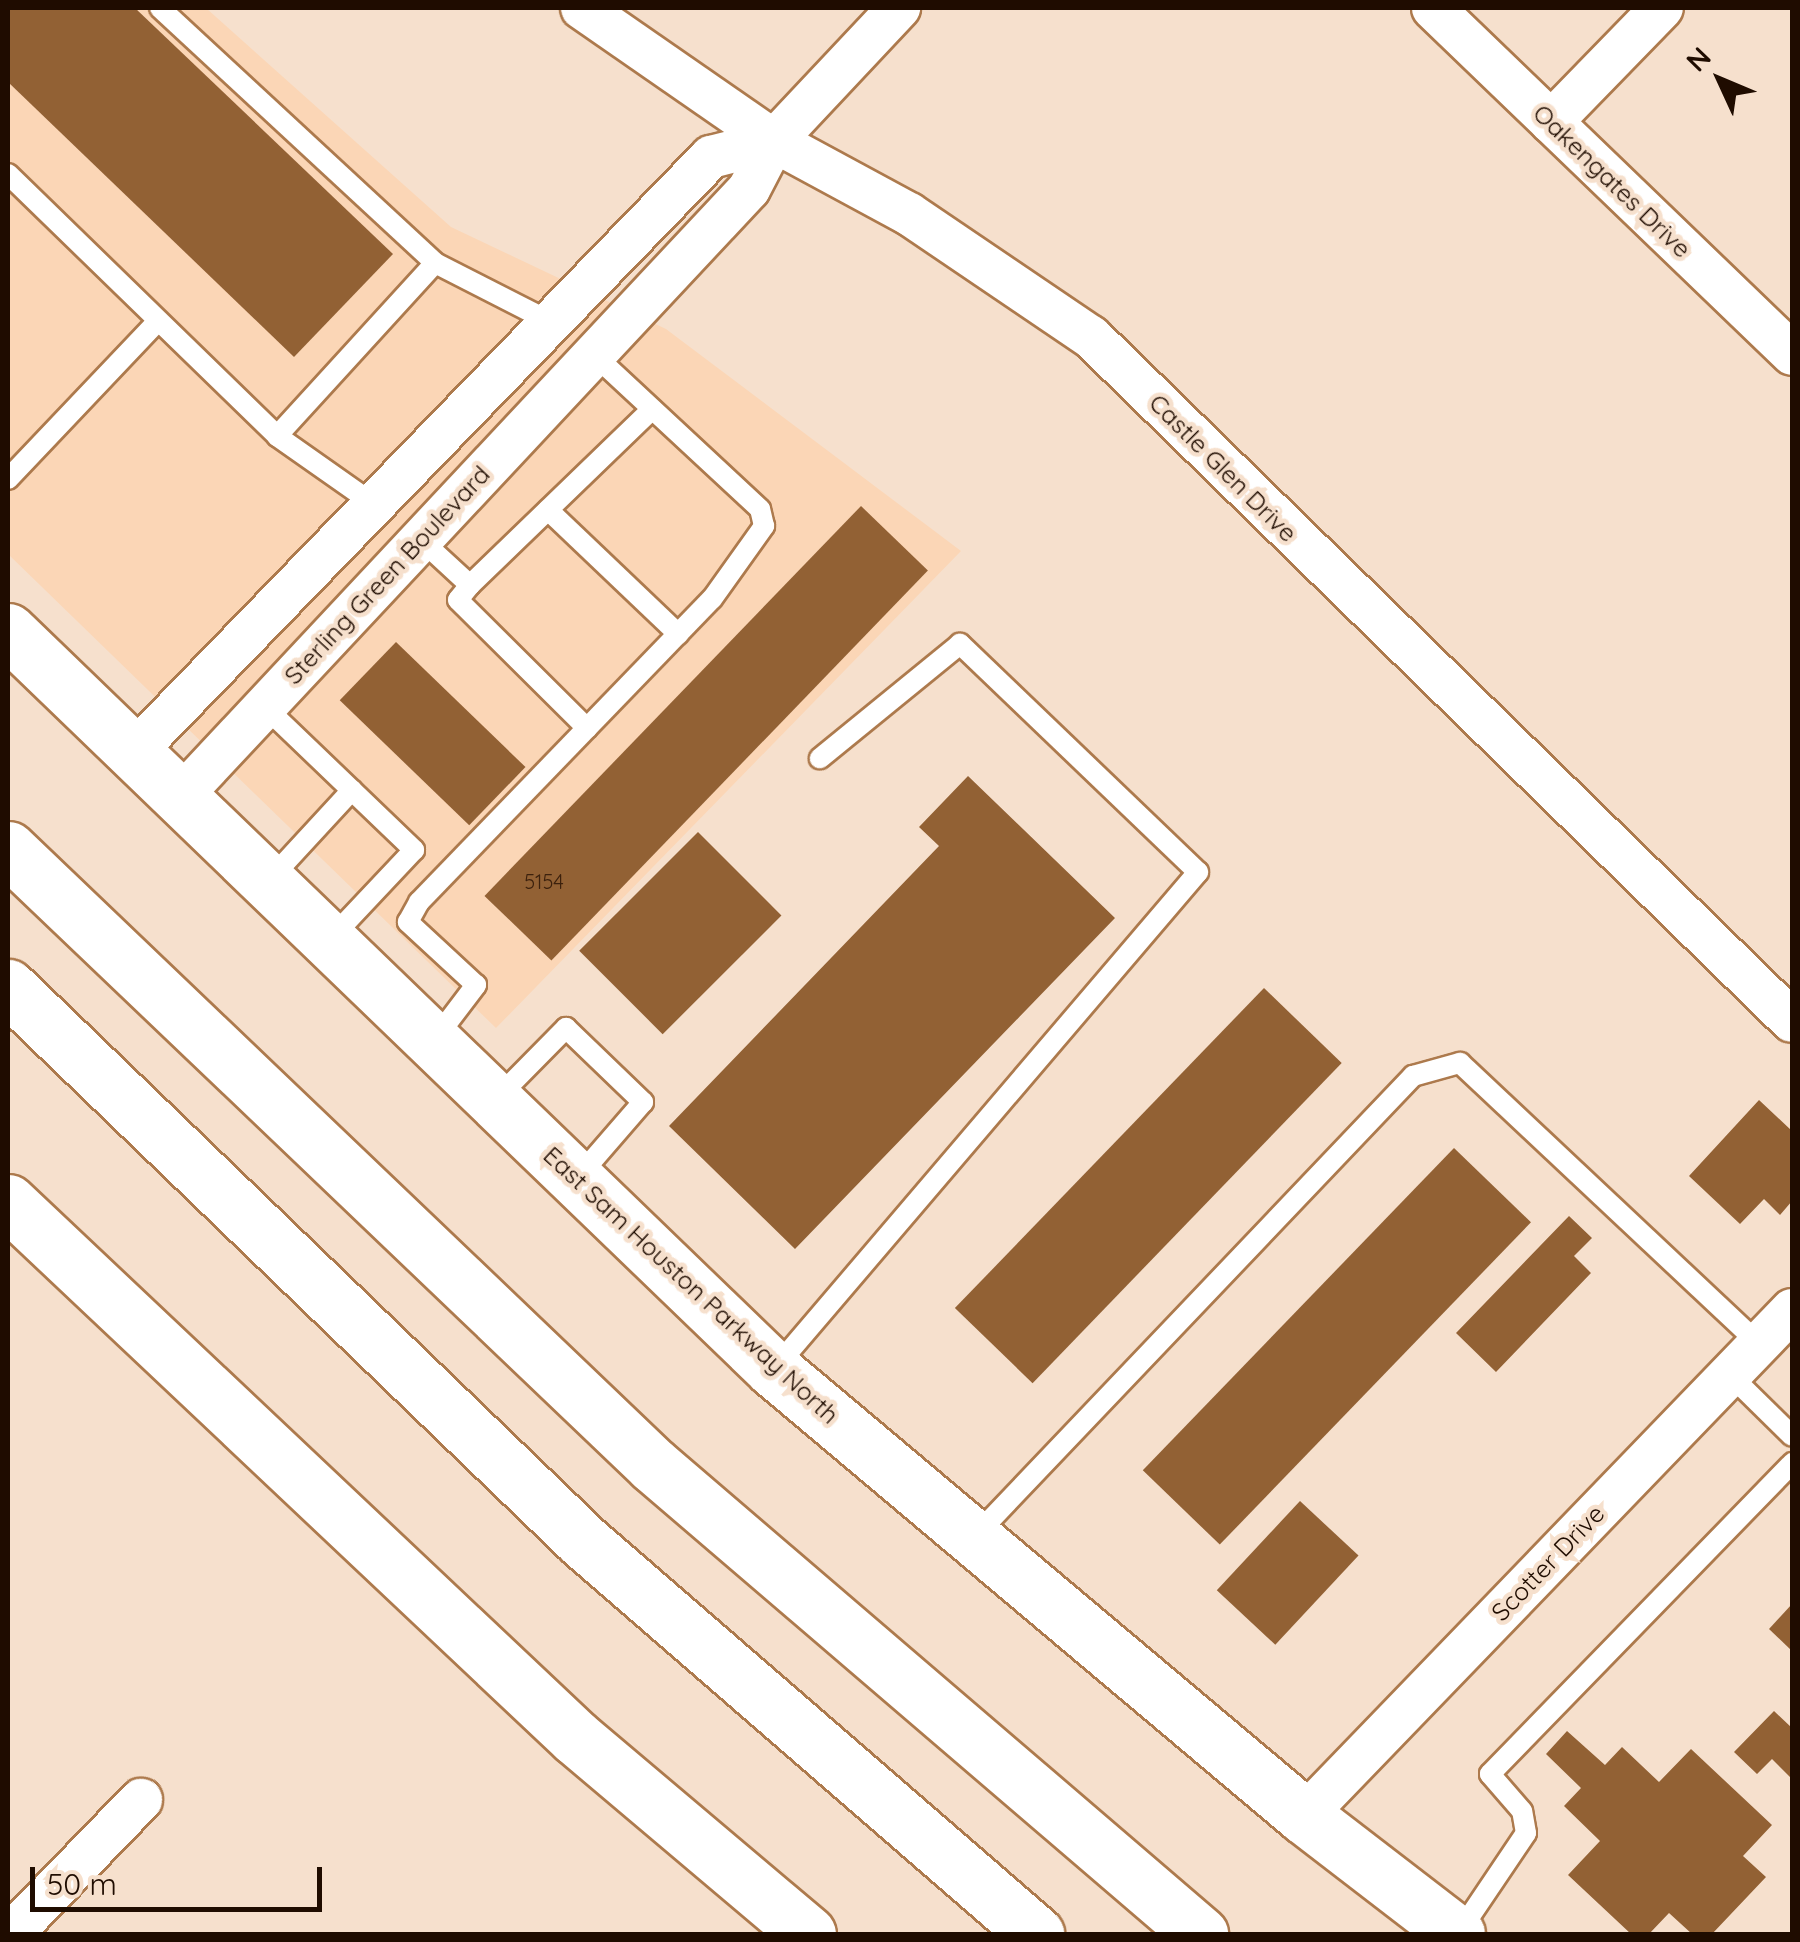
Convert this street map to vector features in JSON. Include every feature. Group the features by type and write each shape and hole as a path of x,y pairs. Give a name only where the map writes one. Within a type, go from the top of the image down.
{"main road":[{"name":"East Sam Houston Parkway North","path":"8,631 773,1369 1304,1816 1458,1934"},
{"path":"8,850 653,1465 1200,1934"},
{"path":"8,987 583,1541 1036,1934"},
{"path":"8,1202 575,1738 808,1934"}],"street":[{"name":"Castle Glen Drive","path":"582,8 774,141 908,214 1091,336 1792,1021"},
{"name":"Sterling Green Boulevard","path":"181,796 749,188 774,141 898,8"},
{"name":"Oakengates Drive","path":"1433,8 1792,354"},
{"path":"1551,122 1662,8"},
{"path":"134,752 547,320 710,157 774,141"},
{"path":"547,320 594,355"},
{"name":"Scotter Drive","path":"1304,1816 1792,1310"},
{"path":"11,1934 141,1800"}],"lane":[{"path":"160,8 435,263 547,320"},
{"path":"8,174 276,436 371,502"},
{"path":"276,436 435,263"},
{"path":"8,479 158,321"},
{"path":"434,1041 476,984 408,922 419,902 678,634 764,526 760,510 594,355"},
{"path":"587,728 458,600 652,408"},
{"path":"548,510 678,634"},
{"path":"420,540 470,585"},
{"path":"773,1369 1198,872 960,644 820,758"},
{"path":"264,706 414,850 330,939"},
{"path":"268,880 352,790"},
{"path":"495,1100 566,1028 643,1102 577,1179"},
{"path":"973,1537 1413,1076 1460,1064 1760,1344"},
{"path":"1729,1374 1792,1436"},
{"path":"1458,1934 1526,1833 1522,1810 1490,1774 1792,1463"}],"shaded area":[{"path":"8,8 206,8 451,227 666,329 961,551 496,1028 8,554"}],"building":[{"path":"8,8 135,8 393,254 294,357 8,82"},
{"path":"861,506 928,571 551,960 484,896"},
{"path":"396,642 525,767 469,825 340,700"},
{"path":"968,776 1115,918 795,1249 669,1126 939,846 919,827"},
{"path":"698,832 781,915 663,1034 579,951"},
{"path":"1264,988 1342,1063 1033,1383 955,1308"},
{"path":"1759,1100 1792,1131 1792,1201 1780,1215 1764,1199 1740,1224 1689,1176"},
{"path":"1454,1148 1531,1222 1220,1545 1143,1470"},
{"path":"1569,1216 1592,1238 1574,1256 1591,1273 1496,1372 1456,1333"},
{"path":"1300,1501 1359,1556 1275,1645 1217,1590"},
{"path":"1792,1604 1792,1651 1769,1629"},
{"path":"1774,1711 1792,1728 1792,1779 1772,1759 1757,1774 1734,1752"},
{"path":"1567,1731 1605,1765 1622,1747 1659,1782 1691,1749 1772,1825 1743,1856 1766,1877 1712,1934 1692,1934 1669,1913 1649,1934 1631,1934 1568,1875 1600,1841 1564,1806 1581,1788 1546,1754"}]}
